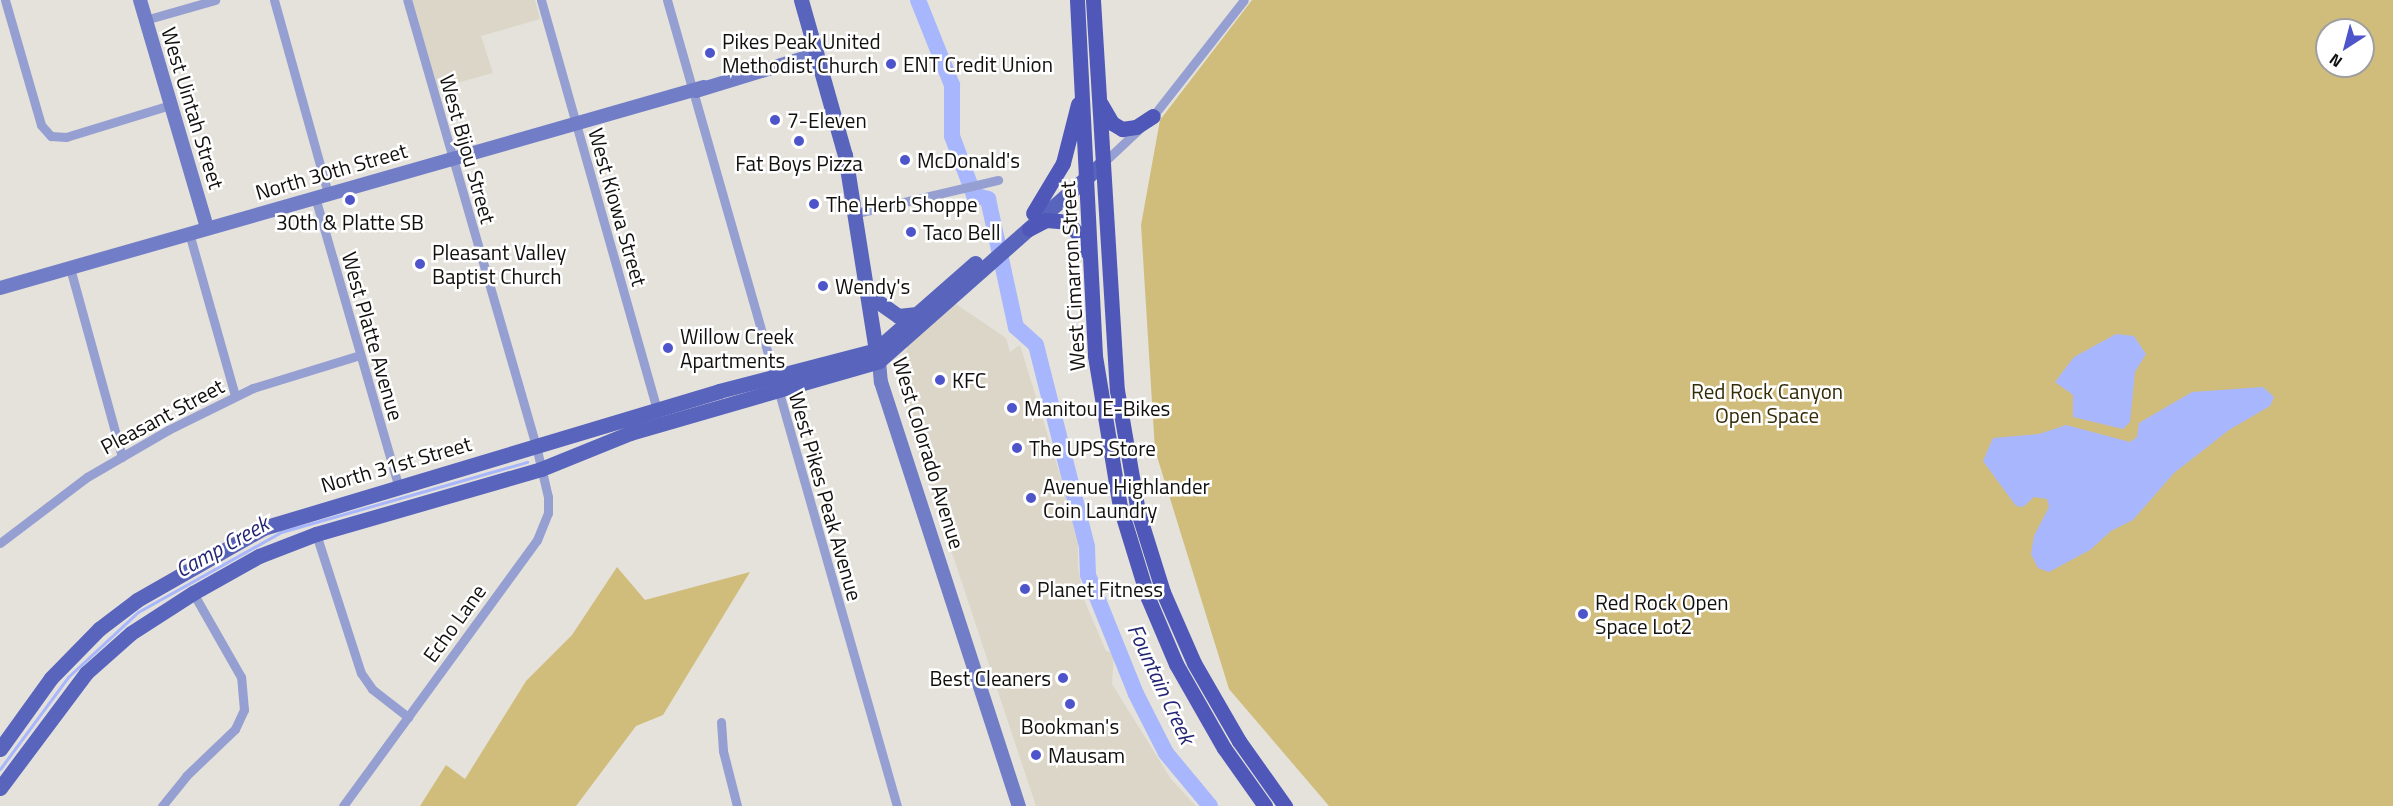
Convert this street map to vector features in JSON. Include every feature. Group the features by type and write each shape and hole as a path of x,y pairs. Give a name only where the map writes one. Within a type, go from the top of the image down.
{"highway":[{"name":"West Cimarron Street","path":"1077,0 1096,319 1095,356 1106,435 1131,546 1158,622 1187,684 1224,748 1265,806"},
{"name":"West Cimarron Street","path":"1093,0 1120,420 1147,541 1166,600 1194,663 1239,741 1285,806"},
{"path":"1033,213 1066,153 1082,75"},
{"path":"1098,92 1107,117 1122,129 1136,127 1154,116"},
{"path":"1029,230 1046,220 1063,221 1084,240 1096,319"}],"main road":[{"name":"West Uintah Street","path":"140,0 207,228"},
{"name":"West Colorado Avenue","path":"801,0 857,213 881,382 1019,806"},
{"name":"North 30th Street","path":"0,288 817,54"},
{"path":"877,356 1014,237 1033,213 1102,163"},
{"path":"1014,237 1029,230 1088,173"},
{"path":"877,356 917,314 986,261"},
{"path":"867,294 893,314 917,314"},
{"name":"North 31st Street","path":"0,748 65,663 99,629 137,600 263,528 398,485 536,446 659,417 877,356"},
{"name":"North 31st Street","path":"0,788 86,673 131,633 193,592 259,556 316,534 541,469 659,417"}],"street":[{"path":"5,0 41,125 51,136 66,137 170,105"},
{"path":"145,20 215,0"},
{"name":"West Platte Avenue","path":"274,0 360,355 398,485"},
{"name":"West Bijou Street","path":"407,0 536,446"},
{"name":"West Kiowa Street","path":"541,0 659,417"},
{"name":"West Pikes Peak Avenue","path":"667,0 697,89 776,383 897,806"},
{"path":"1102,163 1154,116 1244,0"},
{"path":"857,213 957,187 998,180"},
{"path":"189,233 235,396"},
{"path":"70,268 122,457"},
{"name":"Pleasant Street","path":"0,543 31,516 122,457 235,396 360,355"},
{"name":"Echo Lane","path":"343,806 544,528 548,497 536,446"},
{"path":"316,534 361,673 378,694 408,717"},
{"path":"162,806 186,776 235,729 244,710 241,677 193,592"},
{"path":"722,722 723,751 736,806"}],"shaded area":[{"path":"412,0 535,0 540,19 481,36 493,73 438,88"},
{"path":"953,302 1006,338 1010,352 1020,345 1078,534 1078,568 1085,602 1106,651 1114,653 1112,684 1171,779 1196,806 1036,806 911,429 899,375 909,341"}],"green space":[{"name":"Red Rock Canyon Open Space","path":"1252,0 2393,0 2393,806 1329,806 1229,689 1155,450 1141,225 1160,120"},
{"path":"617,567 645,600 750,572 663,715 636,726 576,806 420,806 446,765 465,779 526,681 572,635"}],"water":[{"path":"2116,334 2134,336 2146,354 2135,372 2130,422 2123,429 2073,417 2073,395 2055,382 2074,357"},
{"path":"2263,387 2274,397 2270,406 2229,430 2174,473 2133,520 2111,531 2090,550 2049,572 2038,568 2031,554 2034,536 2049,507 2047,499 2034,497 2023,507 2016,506 1983,461 1993,438 2039,434 2066,425 2130,442 2137,437 2139,423 2192,392"}],"waterway":[{"name":"Fountain Creek","path":"918,0 952,85 952,136 974,195 988,199 1016,327 1036,345 1087,547 1088,575 1136,694 1166,753 1210,806"},
{"name":"Camp Creek","path":"0,769 68,677 138,612 281,532 527,462"}],"place":[{"name":"Pikes Peak United Methodist Church","path":"710,53"},
{"name":"ENT Credit Union","path":"891,64"},
{"name":"7-Eleven","path":"775,120"},
{"name":"Fat Boys Pizza","path":"799,141"},
{"name":"McDonald's","path":"905,160"},
{"name":"30th & Platte SB","path":"350,200"},
{"name":"The Herb Shoppe","path":"814,204"},
{"name":"Taco Bell","path":"911,232"},
{"name":"Pleasant Valley Baptist Church","path":"420,264"},
{"name":"Wendy's","path":"823,286"},
{"name":"Willow Creek Apartments","path":"668,348"},
{"name":"KFC","path":"940,380"},
{"name":"Manitou E-Bikes","path":"1012,408"},
{"name":"The UPS Store","path":"1017,448"},
{"name":"Avenue Highlander Coin Laundry","path":"1031,498"},
{"name":"Planet Fitness","path":"1025,589"},
{"name":"Red Rock Open Space Lot2","path":"1583,614"},
{"name":"Best Cleaners","path":"1063,678"},
{"name":"Bookman's","path":"1070,704"},
{"name":"Mausam","path":"1036,755"}]}
